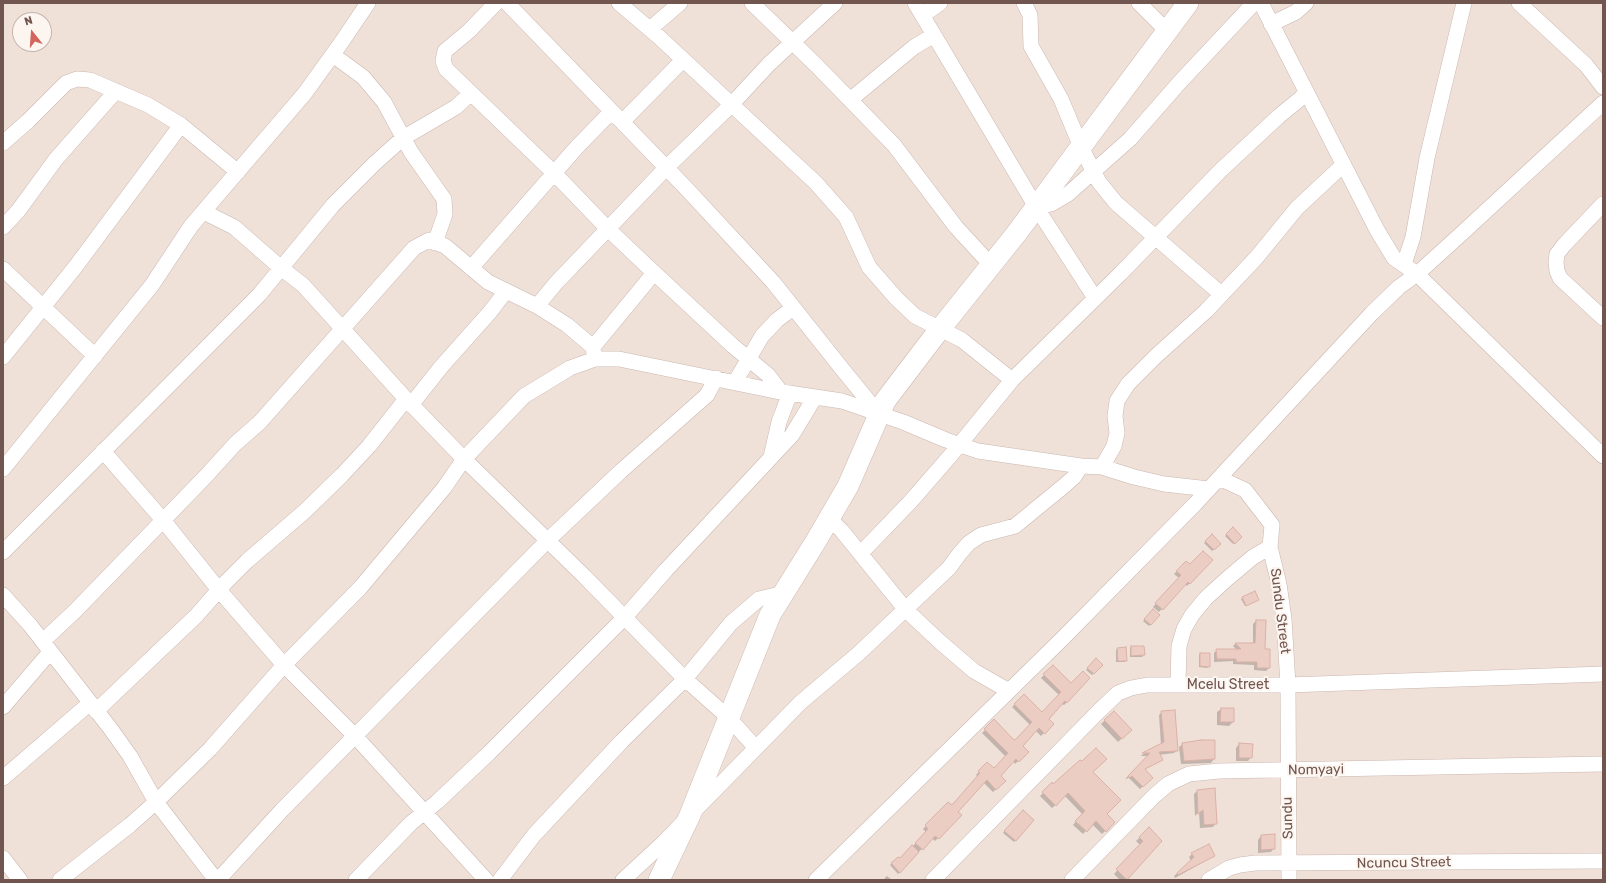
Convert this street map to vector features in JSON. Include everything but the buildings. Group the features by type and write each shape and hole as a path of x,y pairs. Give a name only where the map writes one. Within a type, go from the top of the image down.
{"street":[{"path":"3,469 152,285 191,226 304,93 368,3"},
{"path":"619,3 650,29 816,183 846,217 870,267 896,298 915,316 962,340 1012,380"},
{"path":"650,29 680,3"},
{"path":"752,3 894,145 956,227 991,265"},
{"path":"537,306 556,283 666,168 731,105 769,64 835,3"},
{"path":"940,3 919,9 1036,207 1095,298"},
{"path":"1024,3 1030,14 1031,46 1061,98 1081,147 1099,182 1116,203 1222,294"},
{"path":"1139,3 1167,31"},
{"path":"660,880 690,815 770,615 848,486 885,400 1036,207 1188,3"},
{"path":"1036,207 1051,204 1068,194 1130,139 1254,3"},
{"path":"1261,3 1306,94 1380,236 1394,258 1417,274 1603,456"},
{"path":"1272,24 1296,12 1306,3"},
{"path":"1404,264 1413,237 1427,158 1464,3"},
{"path":"1519,3 1586,65 1603,87"},
{"path":"786,392 654,273 608,229 554,173 470,94 446,69 443,61 445,51 469,31 507,4 622,122 773,282 879,414"},
{"path":"850,100 914,47 934,35"},
{"path":"332,55 363,78 384,102 403,138 444,199 445,214 435,243"},
{"path":"622,122 683,60"},
{"path":"3,143 28,121 66,83 77,79 90,80 148,105 181,125 238,172"},
{"path":"3,227 18,210 56,159 116,91"},
{"path":"3,552 259,295 333,205 375,163 403,138 456,107 470,94"},
{"path":"861,553 911,501 1012,380 1221,170 1279,116 1306,94"},
{"path":"816,880 1064,638 1209,489 1372,313 1400,287 1417,274 1603,103"},
{"path":"471,268 554,173 611,112"},
{"path":"3,358 76,266 181,125"},
{"path":"1102,467 1114,446 1117,433 1115,416 1117,401 1128,384 1156,356 1206,311 1256,258 1297,208 1343,165"},
{"path":"1603,204 1557,254 1556,262 1556,271 1560,278 1603,318"},
{"path":"204,212 234,226 281,268 303,285 409,402 464,459 548,540 685,679 729,718 756,748"},
{"path":"3,707 46,646 75,611 235,444 260,422 414,248 429,240 445,246 488,282 537,306 566,325 594,353 786,392 842,401 904,422 978,451 1081,466 1102,467 1164,484 1209,489"},
{"path":"3,269 42,308 95,356"},
{"path":"60,880 130,825 210,750 284,665 360,588 444,488 464,459 524,396 594,353 654,273"},
{"path":"3,778 93,707 196,616 247,561 305,511 369,446 490,312 506,291"},
{"path":"735,382 762,336 777,320 793,308"},
{"path":"6,604 30,625 93,707 130,756 156,802 217,880 282,810 356,737 548,540 707,395 716,378"},
{"path":"771,457 786,392"},
{"path":"356,880 411,824 489,753 625,617 666,570 792,436 815,397"},
{"path":"103,451 163,520 219,590 284,665 356,737 486,880"},
{"path":"623,880 661,845 801,702 858,654 906,610 949,568 969,543 981,535 1015,526 1074,477 1081,466"},
{"path":"1219,478 1245,490 1272,525 1270,547"},
{"path":"829,518 861,553 906,610 974,671 1009,691"},
{"name":"Sundu Street","path":"1178,685 1179,646 1184,629 1192,616 1206,598 1228,578 1253,557 1270,547 1279,584 1284,619 1288,685"},
{"path":"500,880 534,836 622,741 685,679 731,623 759,599 784,593"},
{"name":"Mcelu Street","path":"933,880 1098,711 1118,693 1131,688 1142,686 1288,685 1603,674"},
{"name":"Sundu","path":"1288,685 1289,880"},
{"name":"Nomyayi","path":"1072,880 1132,817 1168,784 1189,774 1219,771 1288,771 1603,764"},
{"path":"3,858 20,880"},
{"name":"Ncuncu Street","path":"1209,880 1229,868 1255,863 1603,861"}],"shaded area":[{"path":"3,3 1603,3 1603,880 3,880"}]}
